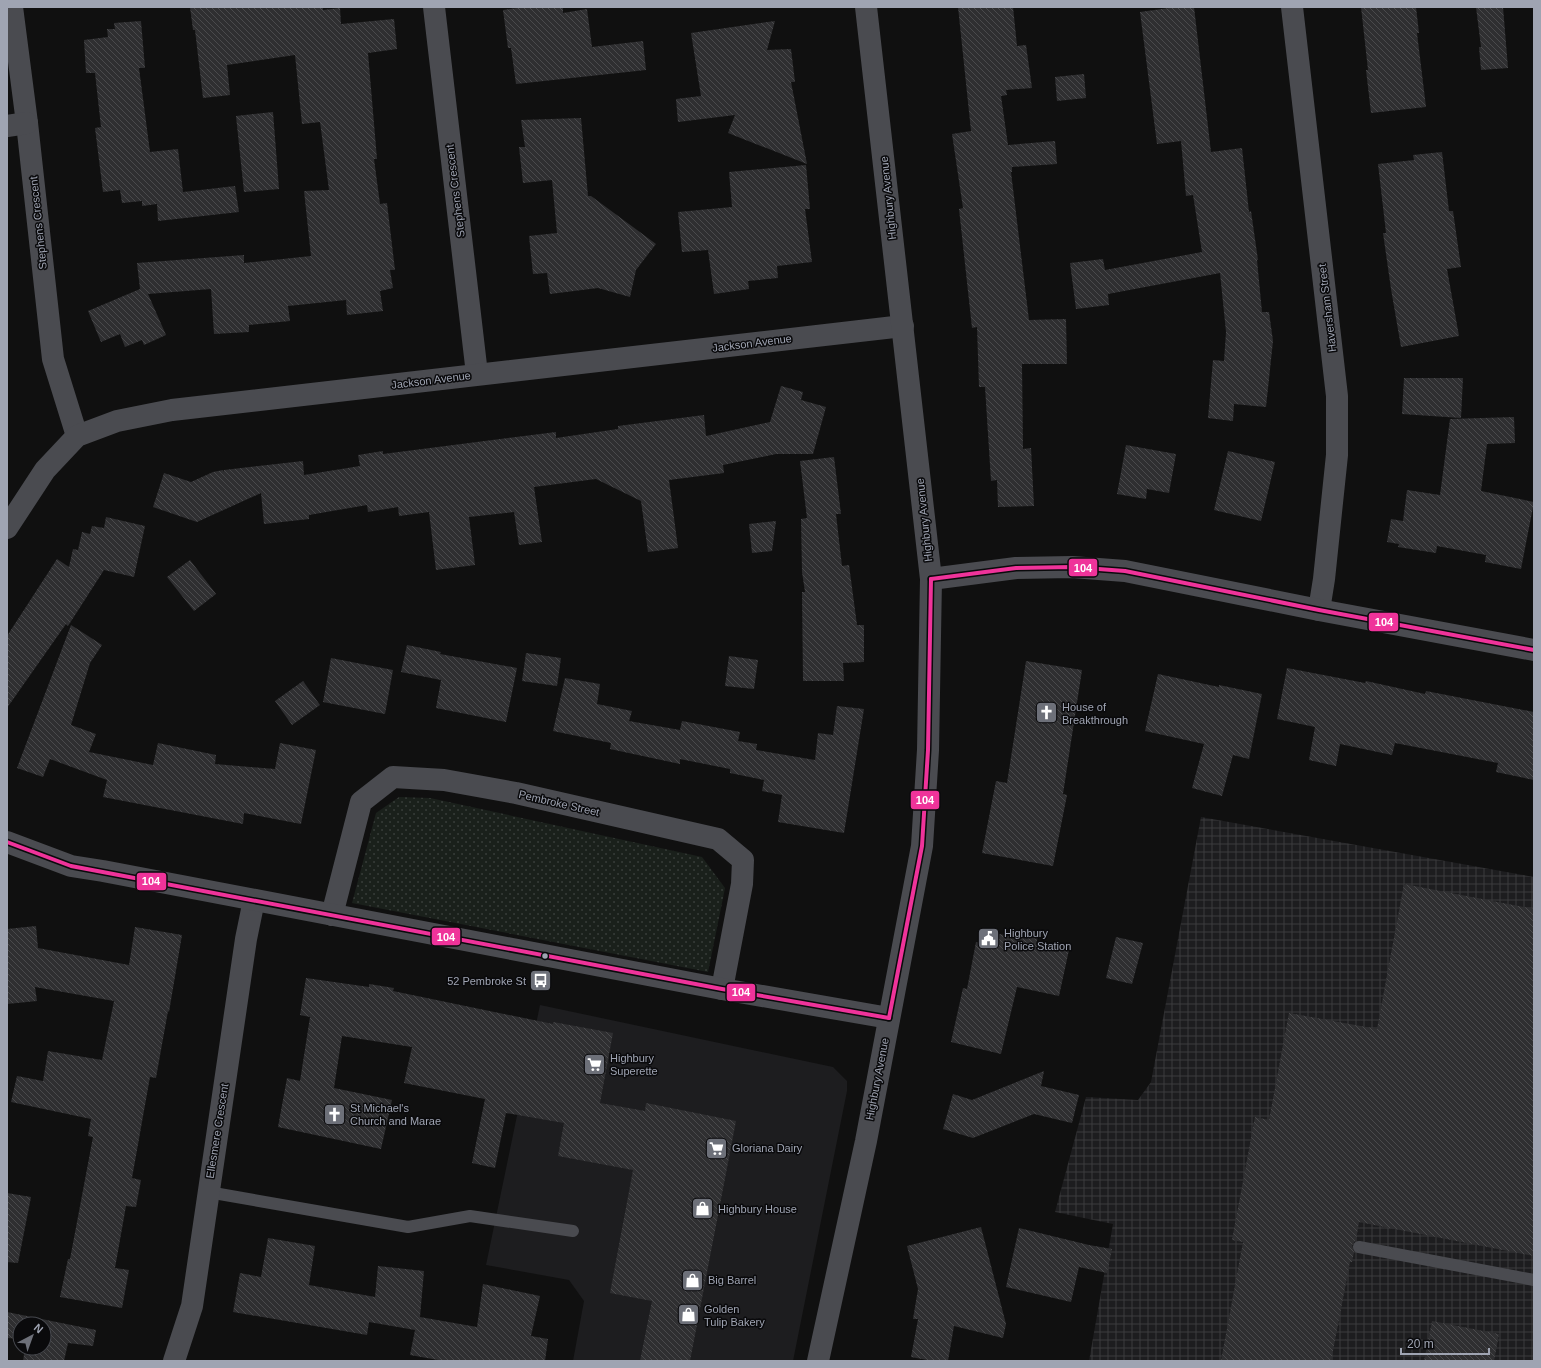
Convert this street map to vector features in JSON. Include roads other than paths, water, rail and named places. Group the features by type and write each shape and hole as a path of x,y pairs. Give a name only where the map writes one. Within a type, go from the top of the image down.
{"street":[{"name":"Stephens Crescent","path":"12,7 17,124 53,359 77,436"},
{"name":"Stephens Crescent","path":"434,7 477,374"},
{"name":"Highbury Avenue","path":"818,1361 866,1142 922,846 928,750 931,579 866,7"},
{"name":"Haversham Street","path":"1292,7 1337,396 1337,456 1324,579 1319,610"},
{"name":"Jackson Avenue","path":"7,528 45,470 77,436 116,421 172,410 903,326"},
{"path":"931,579 1016,568 1072,567 1125,572 1534,650"},
{"name":"Pembroke Street","path":"332,915 361,802 393,777 444,780 516,793 718,839 743,860 742,884 722,989"},
{"path":"7,842 71,866 722,989 889,1018"},
{"name":"Ellesmere Crescent","path":"174,1361 192,1306 246,939 254,900"}],"lane":[{"path":"208,1192 408,1227 470,1216 573,1231"},
{"path":"1359,1247 1534,1280"}],"place":[{"name":"House of Breakthrough","path":"1047,713"},
{"name":"Highbury Police Station","path":"989,939"},
{"name":"52 Pembroke St","path":"541,981"},
{"name":"Highbury Superette","path":"594,1064"},
{"name":"St Michael's Church and Marae","path":"334,1114"},
{"name":"Gloriana Dairy","path":"717,1148"},
{"name":"Highbury House","path":"703,1209"},
{"name":"Big Barrel","path":"693,1280"},
{"name":"Golden Tulip Bakery","path":"688,1315"}]}
